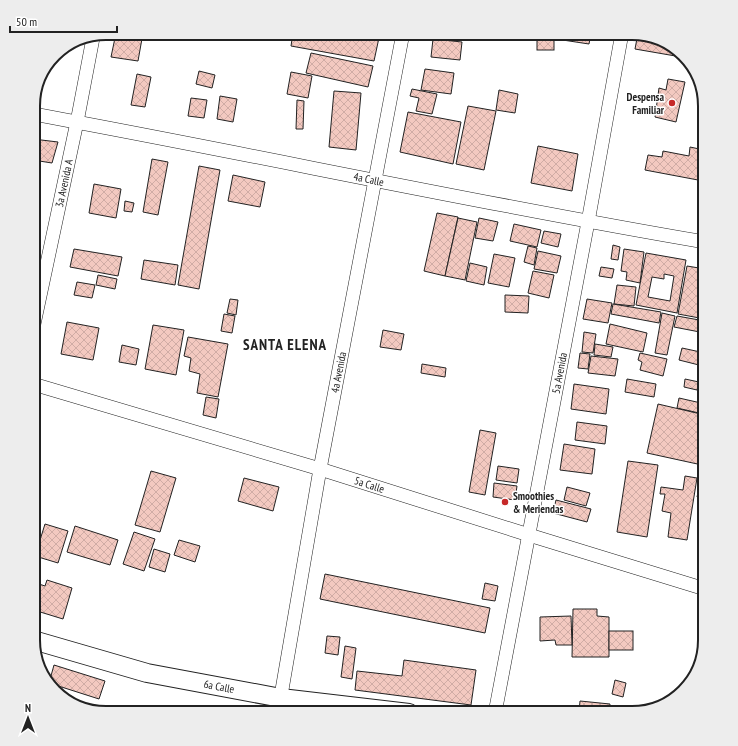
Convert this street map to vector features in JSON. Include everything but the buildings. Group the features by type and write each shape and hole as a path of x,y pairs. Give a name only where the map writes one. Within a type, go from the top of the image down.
{"main road":[{"name":"6a Calle","path":"40,642 147,673 280,706"}],"street":[{"name":"4a Avenida","path":"280,706 320,469 402,40"},
{"name":"5a Avenida","path":"496,706 588,222 621,40"},
{"name":"3a Avenida A","path":"40,296 92,42"},
{"name":"4a Calle","path":"40,115 374,179 588,222 698,241"},
{"name":"5a Calle","path":"40,386 320,469 698,587"}],"place":[{"name":"Despensa Familiar","path":"672,103"},
{"name":"Smoothies & Meriendas","path":"505,502"}],"district":[{"name":"SANTA ELENA","path":"285,344"}]}
